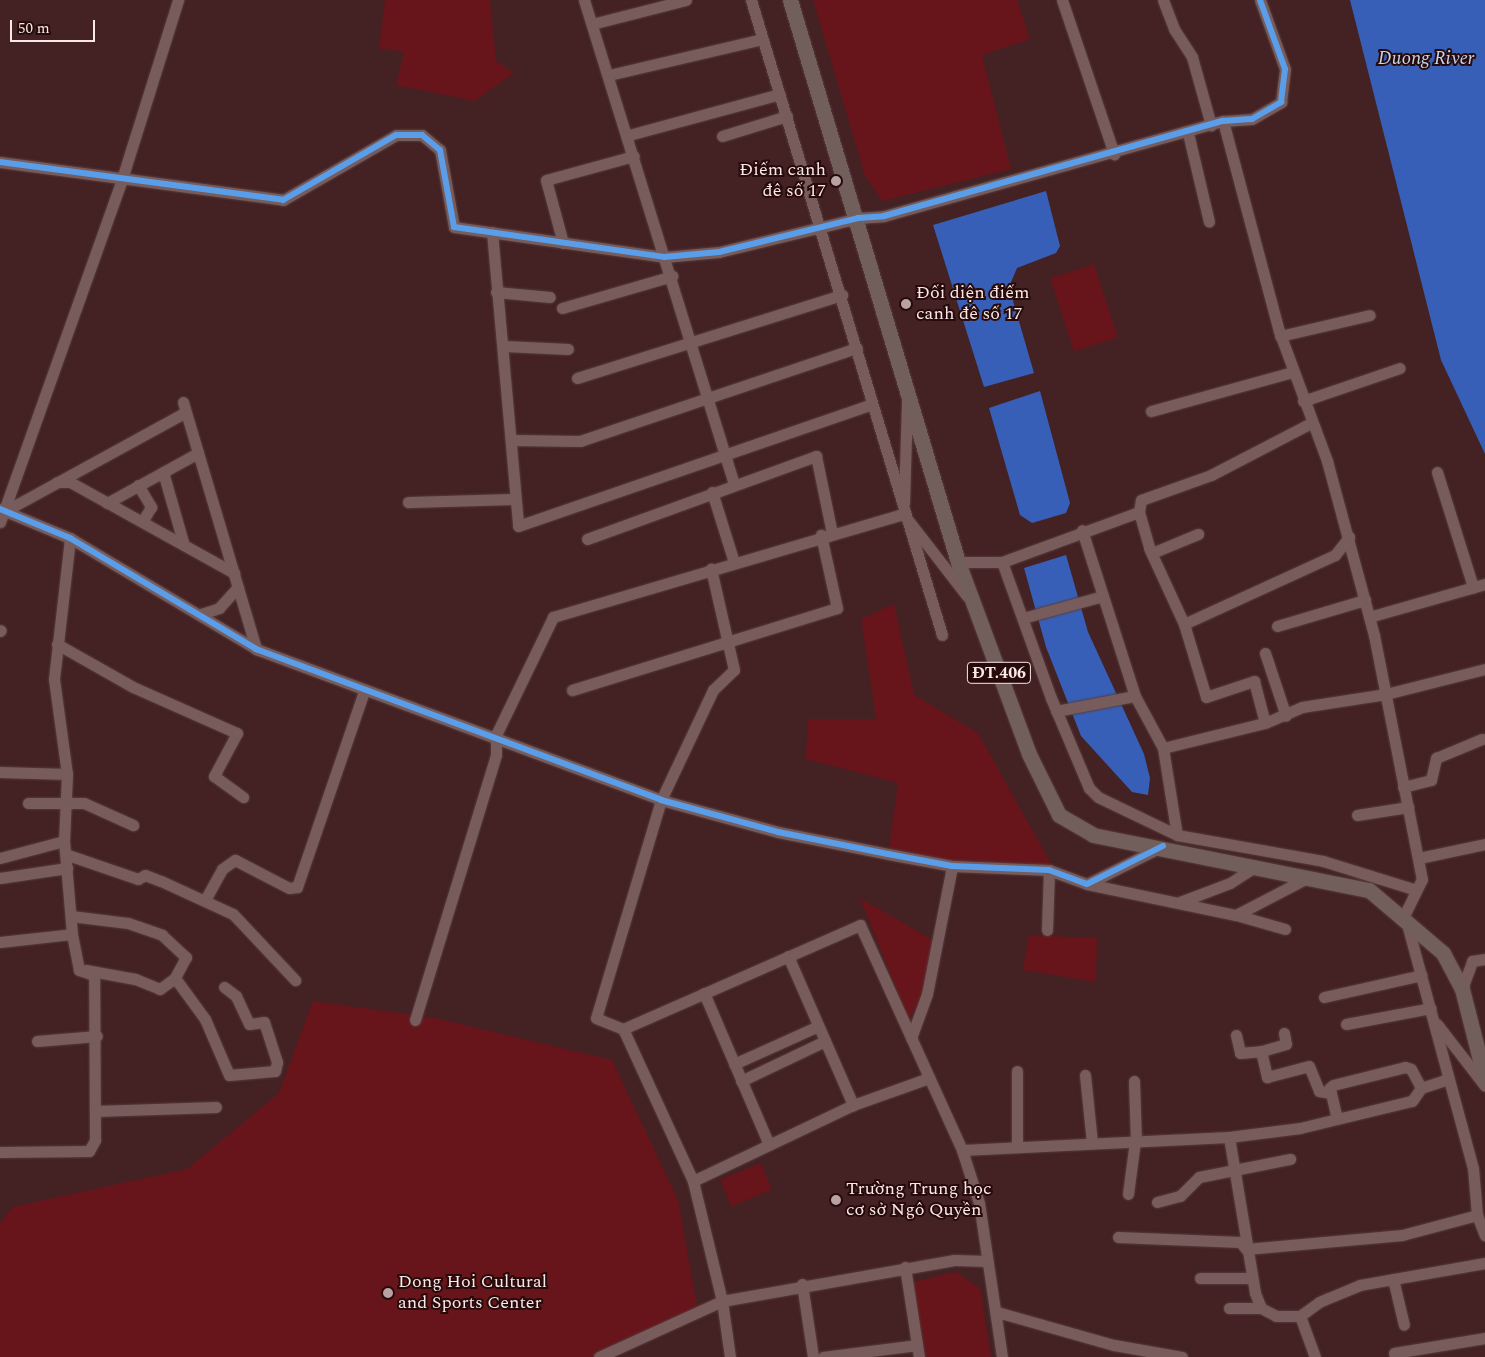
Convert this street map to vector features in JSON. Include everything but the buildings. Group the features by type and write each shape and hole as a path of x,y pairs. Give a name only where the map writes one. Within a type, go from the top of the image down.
{"main road":[{"name":"ĐT.406","path":"790,0 858,218 958,562 1029,754 1059,815 1093,835 1164,846 1369,890 1443,953 1462,989 1482,1057 1485,1079"}],"street":[{"path":"0,522 2,510 122,179 178,0"},
{"path":"584,0 629,134 664,257 672,276 705,397 734,484"},
{"path":"592,24 686,0"},
{"path":"751,0 842,296 904,514 942,636"},
{"path":"1062,0 1114,154"},
{"path":"1163,0 1174,29 1192,57 1211,125"},
{"path":"0,162 283,200 396,134 422,135 440,150 454,227 664,257 719,252 820,226 858,218 884,216 1114,154 1223,121 1252,119 1281,102 1285,69 1260,0"},
{"path":"609,75 762,39"},
{"path":"629,134 780,94"},
{"path":"722,136 787,116"},
{"path":"1223,121 1280,336 1304,401 1349,538 1369,617 1422,879 1404,919 1408,940 1422,975 1473,1168 1477,1215 1485,1236"},
{"path":"1188,133 1209,222"},
{"path":"563,243 546,180 634,156"},
{"path":"492,232 496,292 504,346 512,440 515,499 514,520 520,526 724,452 872,404"},
{"path":"562,308 672,276"},
{"path":"496,292 550,297"},
{"path":"577,378 842,296"},
{"path":"1280,336 1370,315"},
{"path":"504,346 568,349"},
{"path":"512,440 580,441 705,397 857,348"},
{"path":"1304,401 1400,368"},
{"path":"1151,411 1293,372"},
{"path":"908,387 904,514 975,606"},
{"path":"2,510 58,482 185,407 256,649"},
{"path":"1265,723 1254,682 1206,697 1184,624 1152,554 1139,512 1142,500 1211,475 1311,423"},
{"path":"107,503 198,453"},
{"path":"572,690 837,608 816,456 734,484 587,539"},
{"path":"163,472 184,545"},
{"path":"1437,472 1473,587"},
{"path":"58,482 70,482 234,573"},
{"path":"138,485 151,507"},
{"path":"712,492 734,562"},
{"path":"408,502 515,499"},
{"path":"151,507 172,504"},
{"path":"142,522 151,507"},
{"path":"2,510 70,538 201,614 256,649 364,691 496,735 661,800 778,832 952,866 1049,870 1087,884 1180,902 1285,929"},
{"path":"958,562 1002,562 1082,530 1139,512"},
{"path":"415,1020 496,754 496,735 552,616 826,534 904,514"},
{"path":"1082,530 1135,696 1163,748 1177,835"},
{"path":"1152,554 1198,534"},
{"path":"70,538 54,678 67,774 64,841 68,855 67,868 72,934 79,970"},
{"path":"1184,624 1335,555 1349,538"},
{"path":"1002,562 1056,711 1089,788 1098,798 1177,835 1323,861 1416,890"},
{"path":"711,569 731,641 734,670 714,690 661,800 596,1018 623,1029 693,1180 722,1301 730,1357"},
{"path":"1369,617 1485,584"},
{"path":"201,614 219,608 238,587"},
{"path":"1023,618 1103,596"},
{"path":"1277,626 1365,600"},
{"path":"57,644 133,687 237,733 214,776 242,797"},
{"path":"1265,653 1286,716"},
{"path":"1163,748 1265,723 1286,716 1302,707 1386,694 1485,669"},
{"path":"205,900 222,869 234,860 289,888 296,887 364,691"},
{"path":"1056,711 1135,696"},
{"path":"1403,788 1431,780 1436,758 1482,738"},
{"path":"0,772 67,774"},
{"path":"28,803 84,803 133,825"},
{"path":"1357,815 1408,807"},
{"path":"0,858 64,841"},
{"path":"1419,858 1485,844"},
{"path":"1087,884 1164,846"},
{"path":"68,855 138,879 145,875 205,900 232,914 295,980"},
{"path":"911,1038 927,994 952,866"},
{"path":"1180,902 1230,883 1256,866"},
{"path":"0,878 67,868"},
{"path":"1047,930 1049,870"},
{"path":"1236,916 1309,877"},
{"path":"70,916 128,923 162,935 186,958 176,978 160,989 135,979 79,970"},
{"path":"623,1029 860,924 962,1150 979,1203 986,1261 997,1312 1002,1357"},
{"path":"0,942 72,934"},
{"path":"788,956 853,1105"},
{"path":"1462,989 1472,961 1485,959"},
{"path":"0,1152 89,1151 95,1140 97,1036 94,975 79,970"},
{"path":"1324,997 1422,975"},
{"path":"176,978 205,1018 229,1075 275,1071 277,1062 264,1022 249,1024 236,996 224,987"},
{"path":"704,993 768,1142"},
{"path":"1346,1024 1431,1008"},
{"path":"1434,1021 1485,1086"},
{"path":"734,1064 818,1026"},
{"path":"1236,1035 1240,1053 1261,1051 1286,1044 1284,1033"},
{"path":"37,1041 97,1036"},
{"path":"741,1081 825,1041"},
{"path":"1261,1051 1267,1077 1309,1066 1319,1091 1330,1093"},
{"path":"1337,1119 1330,1093 1333,1085 1405,1067 1411,1069 1421,1088"},
{"path":"1017,1071 1017,1145"},
{"path":"1085,1076 1092,1142"},
{"path":"693,1180 768,1142 853,1105 929,1078"},
{"path":"962,1150 1017,1145 1229,1137 1337,1119 1412,1101 1421,1088 1448,1079"},
{"path":"1128,1194 1136,1141 1134,1081"},
{"path":"96,1111 216,1107"},
{"path":"1229,1137 1236,1171 1246,1248 1261,1308"},
{"path":"1157,1202 1180,1196 1199,1177 1290,1159"},
{"path":"1118,1237 1240,1242 1246,1248 1402,1235 1477,1215"},
{"path":"599,1357 722,1301 802,1284 905,1267 954,1260 986,1261"},
{"path":"1229,1308 1261,1308 1276,1316 1300,1316 1319,1302 1360,1285 1485,1262"},
{"path":"905,1267 919,1357"},
{"path":"1200,1278 1252,1278"},
{"path":"1394,1279 1404,1325"},
{"path":"802,1284 813,1357"},
{"path":"997,1312 1114,1345 1182,1357"},
{"path":"1300,1316 1316,1357"},
{"path":"1394,1353 1485,1338"},
{"path":"823,1357 917,1345"}],"shaded area":[{"path":"385,0 490,0 496,61 514,73 474,101 396,85 404,51 379,49"},
{"path":"813,0 1017,0 1030,39 982,55 1011,169 882,201 865,176"},
{"path":"1094,264 1118,337 1074,351 1050,278"},
{"path":"894,604 914,695 978,733 1053,867 955,862 889,848 898,783 806,759 808,719 876,719 861,619"},
{"path":"860,898 933,940 921,997 909,1020"},
{"path":"1029,935 1097,938 1096,982 1023,970"},
{"path":"313,1001 435,1018 612,1060 678,1200 698,1312 599,1357 0,1357 0,1224 12,1207 187,1169 279,1093"},
{"path":"761,1163 772,1190 731,1206 720,1179"},
{"path":"956,1272 980,1288 991,1357 926,1357 913,1282"}],"water":[{"name":"Duong River","path":"1350,0 1485,0 1485,454 1441,360"},
{"path":"1046,191 1060,246 1056,253 1017,268 1009,287 1034,373 984,387 933,225"},
{"path":"1040,391 1070,503 1066,513 1032,523 1020,515 989,408"},
{"path":"1066,555 1088,632 1144,754 1150,778 1148,795 1132,792 1081,736 1046,647 1024,568"}],"cycle path":[{"path":"0,162 283,200 396,135 422,135 440,150 454,227 664,257 719,252 858,218 884,216 1223,121 1252,119 1281,102 1285,69 1260,0"},
{"path":"0,509 70,538 256,649 661,800 778,832 888,854 952,866 1049,870 1087,884 1163,846"}],"place":[{"name":"Điếm canh đê số 17","path":"836,181"},
{"name":"Đối diện điếm canh đê số 17","path":"906,304"},
{"name":"Trường Trung học cơ sở Ngô Quyền","path":"836,1200"},
{"name":"Dong Hoi Cultural and Sports Center","path":"388,1293"}]}
